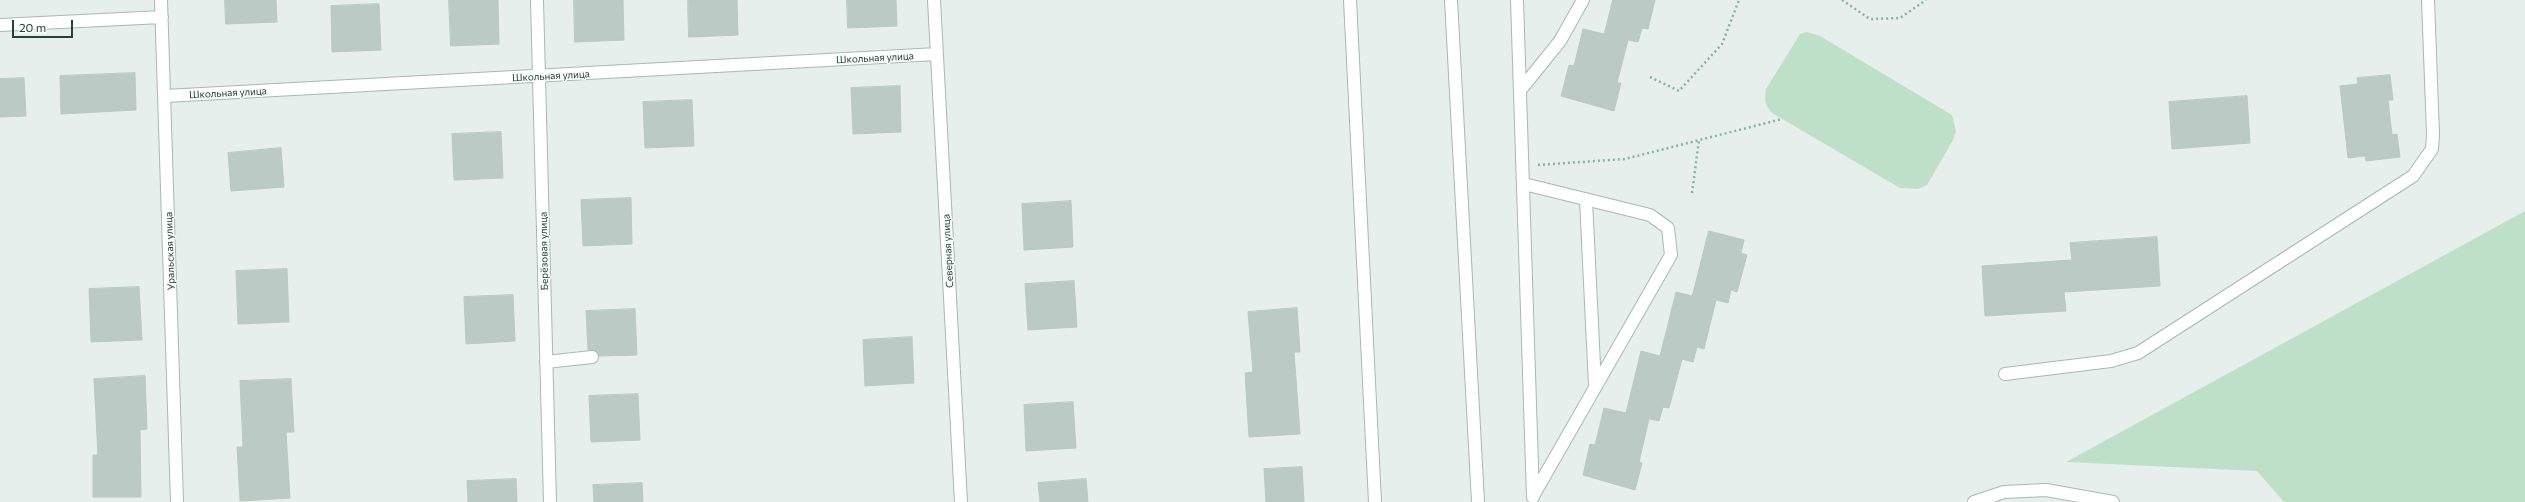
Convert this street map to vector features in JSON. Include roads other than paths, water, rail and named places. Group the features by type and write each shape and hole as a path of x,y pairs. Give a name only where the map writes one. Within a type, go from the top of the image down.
{"street":[{"name":"Уральская улица","path":"161,0 177,502"},
{"name":"Берёзовая улица","path":"537,0 550,502"},
{"name":"Северная улица","path":"934,0 961,502"},
{"path":"1350,0 1375,502"},
{"path":"1451,0 1478,502"},
{"path":"1517,0 1522,88 1531,499"},
{"path":"1575,0 1576,13"},
{"path":"1522,88 1560,41 1583,0"},
{"path":"2005,374 2111,361 2138,353 2413,176 2432,149 2433,134 2428,0"},
{"path":"0,25 162,17"},
{"name":"Школьная улица","path":"165,96 539,77 937,54"},
{"path":"1524,184 1650,215 1668,228 1671,255 1531,499"},
{"path":"1586,200 1596,387"},
{"path":"546,362 592,357"},
{"path":"1974,502 2004,492 2046,490 2113,502"}]}
